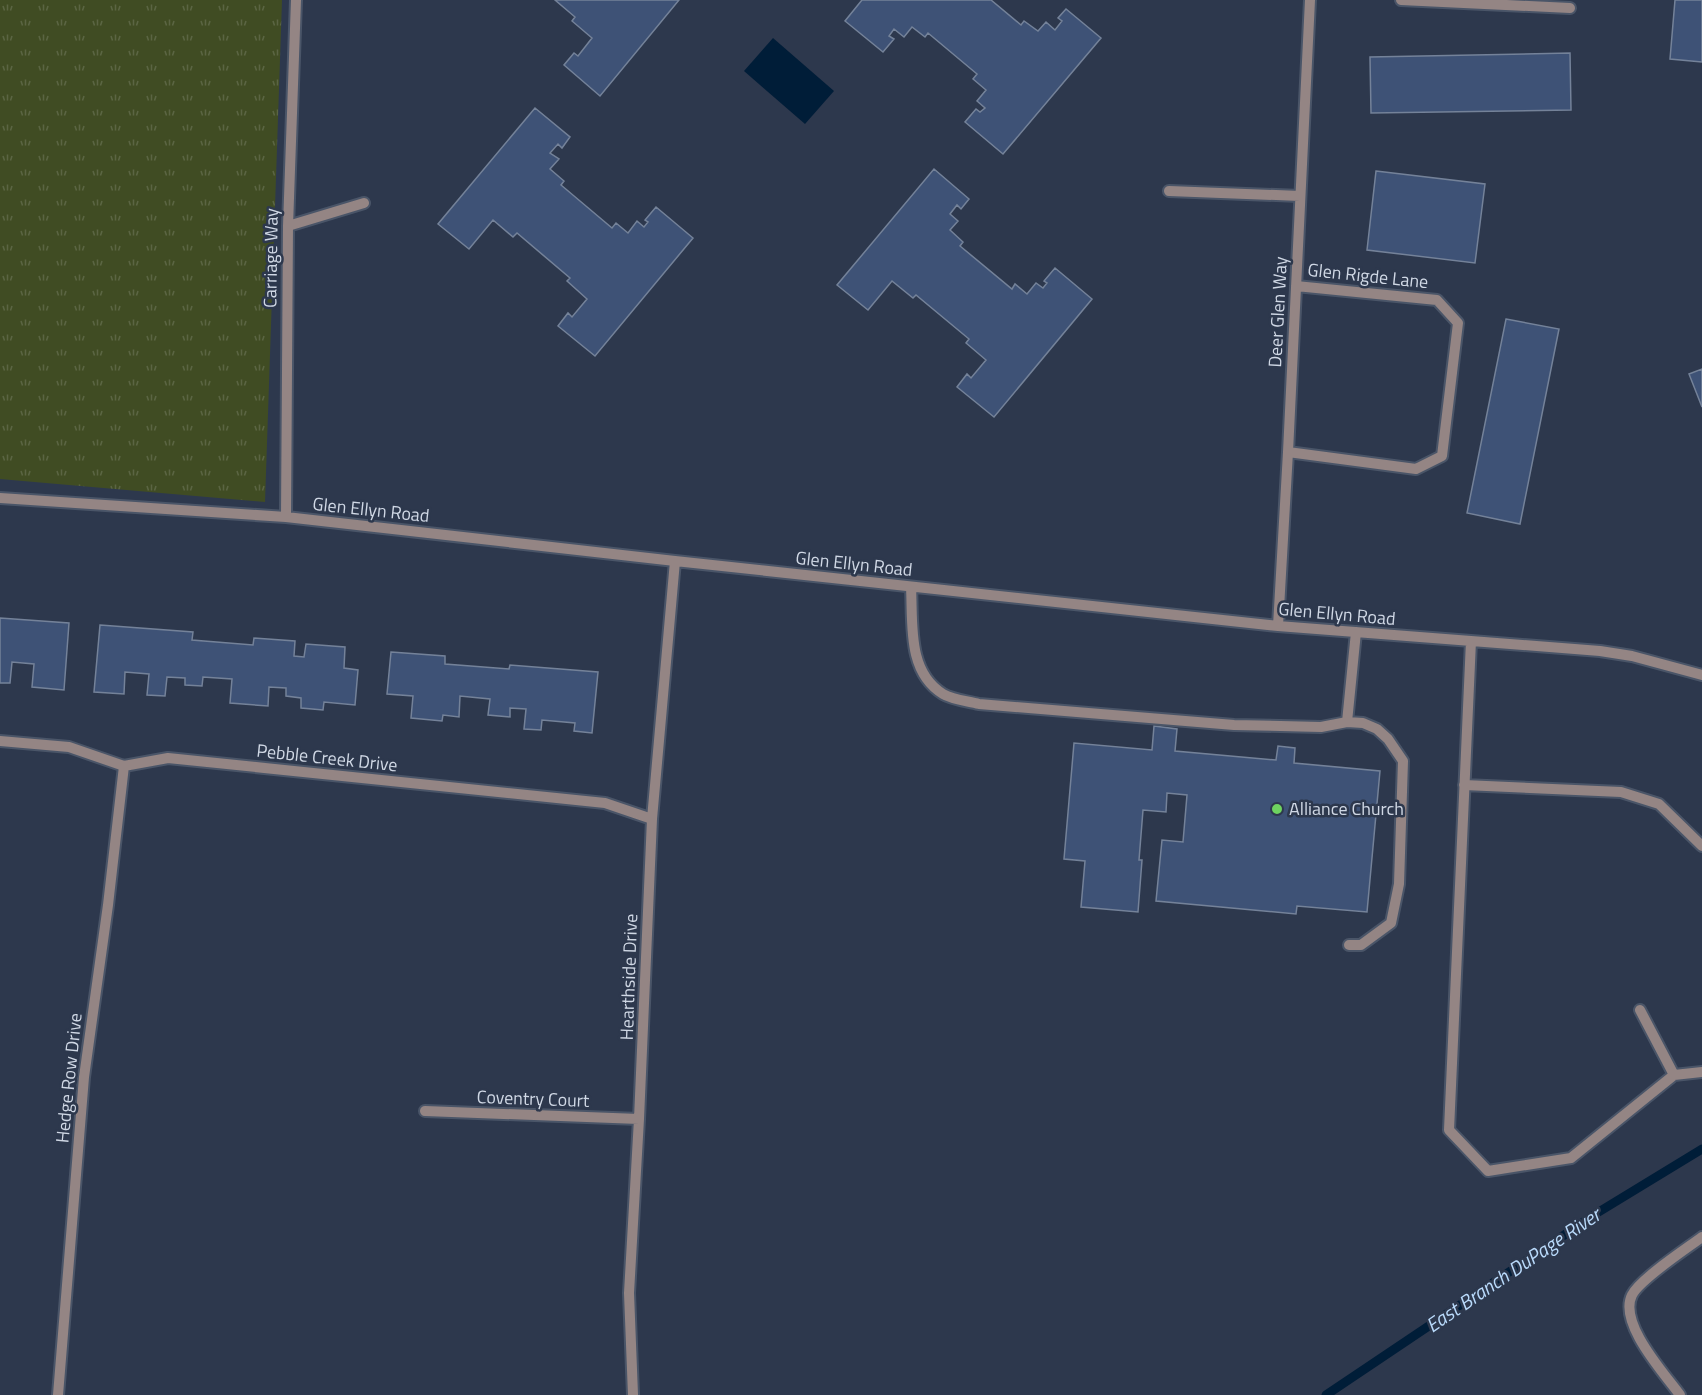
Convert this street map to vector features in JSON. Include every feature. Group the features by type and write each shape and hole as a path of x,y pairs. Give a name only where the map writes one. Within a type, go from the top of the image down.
{"street":[{"name":"Carriage Way","path":"286,517 288,226 297,0"},
{"name":"Deer Glen Way","path":"1278,626 1310,0"},
{"path":"1401,0 1570,8"},
{"path":"1168,190 1300,196"},
{"path":"288,226 364,203"},
{"name":"Glen Rigde Lane","path":"1288,452 1416,470 1442,456 1458,323 1437,300 1296,285"},
{"name":"Glen Ellyn Road","path":"0,498 286,517 1278,626 1600,651 1632,656 1702,675"},
{"name":"Hearthside Drive","path":"633,1395 629,1293 652,819 675,561"},
{"path":"910,587 914,654 925,678 944,695 979,704 1234,725 1322,727 1347,722 1363,723 1377,729 1388,739 1402,761 1399,884 1391,922 1361,945 1349,945"},
{"path":"1347,722 1356,632"},
{"path":"1471,641 1449,1130 1488,1171 1571,1158 1674,1075 1702,1072"},
{"name":"Pebble Creek Drive","path":"0,741 69,747 124,766 168,758 605,803 652,819"},
{"name":"Hedge Row Drive","path":"58,1395 84,1077 108,905 124,766"},
{"path":"1464,785 1621,792 1659,804 1702,846"},
{"path":"1640,1010 1674,1075"},
{"name":"Coventry Court","path":"426,1111 639,1119"},
{"path":"1680,1395 1636,1335 1629,1315 1631,1296 1644,1281 1702,1237"}],"green space":[{"path":"0,0 282,0 265,502 0,479"}],"water":[{"path":"773,38 834,91 805,124 744,71"}],"building":[{"path":"555,0 679,0 600,96 564,65 574,53 578,56 592,38 572,21 575,17"},
{"path":"862,0 991,0 1021,25 1024,21 1038,31 1046,22 1055,30 1062,21 1058,18 1066,9 1101,38 1003,154 965,122 976,109 980,112 985,108 977,101 986,90 973,79 977,74 928,33 925,37 912,27 904,37 894,29 889,36 894,39 883,52 845,21"},
{"path":"1675,0 1702,0 1702,62 1670,59"},
{"path":"1570,53 1571,110 1371,113 1370,57"},
{"path":"535,108 570,137 562,148 558,144 550,153 559,159 550,169 564,181 561,185 612,228 616,223 628,233 637,221 644,227 648,222 645,220 656,207 693,238 595,356 558,326 568,313 572,317 587,299 567,281 570,278 517,233 513,237 493,220 469,249 438,224"},
{"path":"934,169 969,199 961,209 957,205 950,214 958,221 950,230 963,242 960,246 1012,289 1015,284 1027,294 1036,283 1043,288 1047,283 1044,281 1055,268 1092,299 994,417 957,387 967,374 971,378 986,360 966,343 969,339 916,295 913,298 892,281 868,310 837,285"},
{"path":"1376,171 1485,184 1475,263 1367,250"},
{"path":"1506,319 1559,329 1520,524 1467,513"},
{"path":"1702,369 1702,407 1689,374"},
{"path":"0,618 69,623 64,690 32,687 34,664 12,662 10,683 0,683"},
{"path":"100,625 193,632 192,640 253,645 254,638 295,641 294,656 304,657 306,644 345,647 344,668 358,670 355,705 324,702 323,710 301,708 301,698 286,696 286,688 269,687 268,706 230,703 232,679 203,677 202,686 185,685 185,678 167,677 165,696 147,695 149,674 125,672 124,694 94,692"},
{"path":"391,652 445,656 445,664 509,669 510,665 598,672 592,733 574,731 575,723 542,720 541,730 524,729 526,709 510,708 510,717 488,715 490,699 460,696 459,717 443,715 442,721 411,718 413,696 387,694"},
{"path":"1154,726 1177,729 1175,751 1276,760 1278,746 1295,748 1294,763 1380,771 1367,912 1297,906 1296,914 1156,901 1162,840 1183,842 1187,795 1167,793 1166,812 1143,810 1138,912 1081,907 1085,861 1064,859 1074,743 1152,750"}],"waterway":[{"name":"East Branch DuPage River","path":"1326,1395 1597,1213 1702,1149"}],"place":[{"name":"Alliance Church","path":"1277,809"}]}
